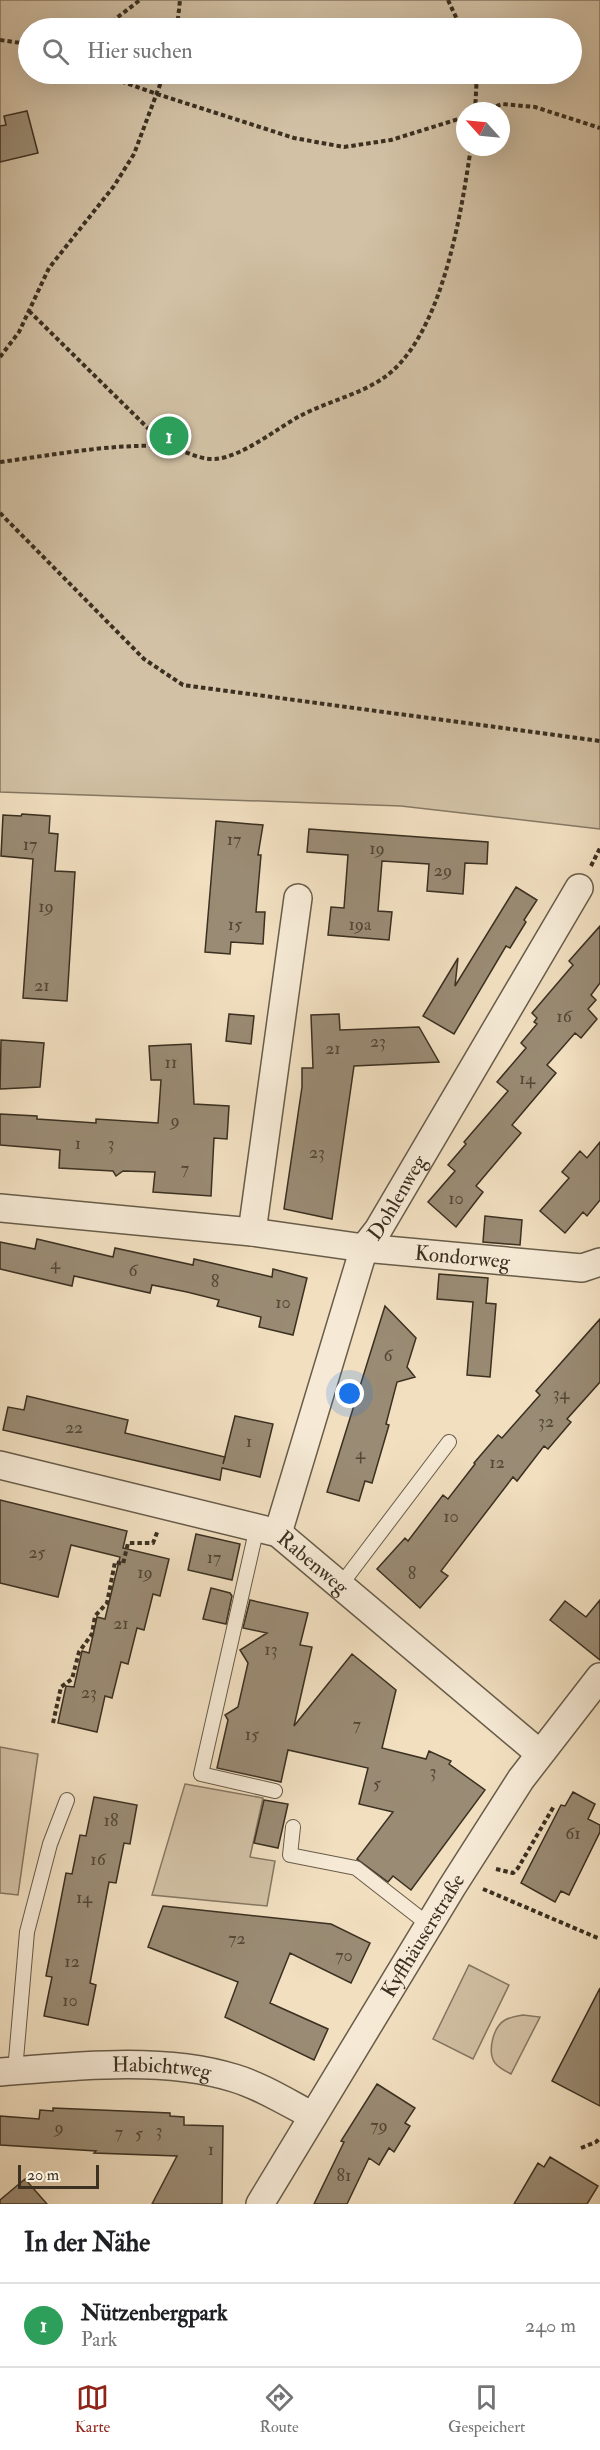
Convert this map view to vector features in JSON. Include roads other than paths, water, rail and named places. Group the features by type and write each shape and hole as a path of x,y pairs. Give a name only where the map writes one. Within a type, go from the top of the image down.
{"street":[{"name":"Dohlenweg","path":"268,1530 363,1248 378,1230 579,888"},
{"path":"252,1232 298,898"},
{"name":"Kondorweg","path":"0,1208 252,1232 363,1248 582,1268 600,1262"},
{"name":"Rabenweg","path":"0,1466 268,1530 340,1586 539,1753"},
{"name":"Kyffhäuserstraße","path":"260,2204 457,1879 539,1753 600,1677"},
{"name":"Habichtweg","path":"8,2072 126,2065 186,2067 235,2078 313,2115"}],"lane":[{"path":"340,1586 449,1442"},
{"path":"268,1530 201,1774 275,1791"},
{"path":"8,2072 27,1932 50,1844 67,1800"},
{"path":"293,1827 290,1855 356,1868 429,1925"}],"place":[{"name":"Nützenbergpark","path":"169,436"}]}
